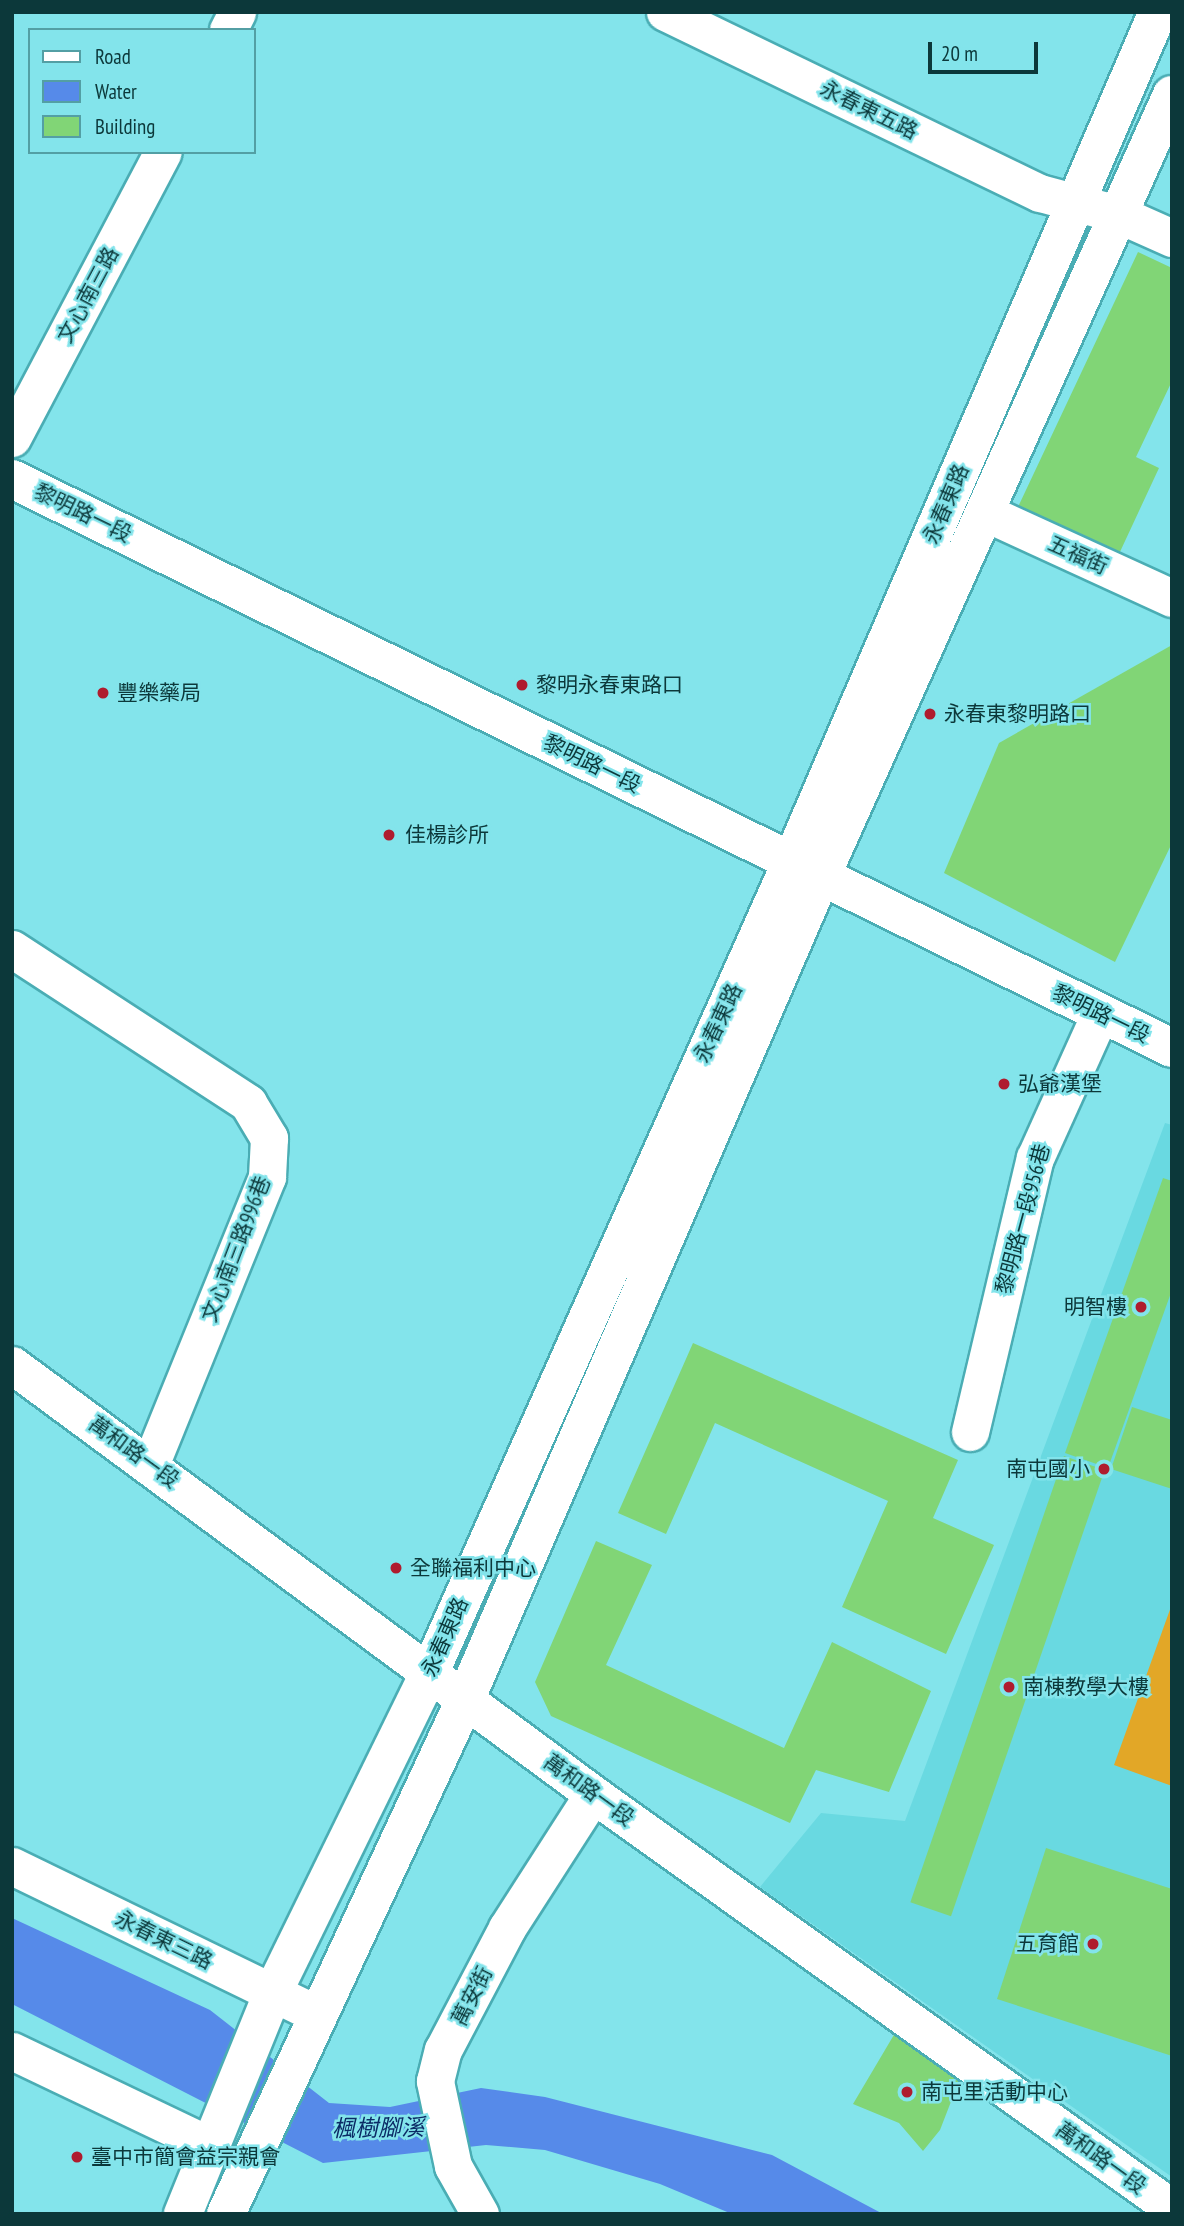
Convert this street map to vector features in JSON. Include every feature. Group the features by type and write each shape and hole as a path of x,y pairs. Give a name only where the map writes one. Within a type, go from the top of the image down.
{"street":[{"path":"229,28 237,12"},
{"name":"永春東五路","path":"665,12 1040,193 1076,200 1118,214 1172,238"},
{"name":"永春東路","path":"226,2214 307,2029 466,1698 807,867 1076,200 1158,12"},
{"name":"永春東路","path":"214,2140 266,2009 430,1672 807,867 984,512 1172,95"},
{"name":"文心南三路","path":"12,438 162,154"},
{"name":"黎明路一段","path":"12,479 1172,1048"},
{"name":"五福街","path":"984,512 1172,598"},
{"name":"文心南三路996巷","path":"12,949 248,1103 269,1138 267,1177 151,1463"},
{"name":"黎明路一段956巷","path":"970,1432 1035,1158 1100,1014"},
{"name":"萬和路一段","path":"12,1365 151,1463 593,1794 1172,2208"},
{"name":"萬安街","path":"480,2214 453,2166 435,2081 443,2050 506,1928 593,1794"},
{"name":"永春東三路","path":"12,1866 266,2009 307,2029"},
{"path":"12,2051 214,2140 183,2214"}],"shaded area":[{"name":"南屯國小","path":"1165,1123 1172,1125 1172,2177 760,1887 821,1813 905,1821"},
{"path":"1172,1604 1172,1786 1114,1765"}],"water":[{"name":"楓樹腳溪","path":"12,1918 210,2010 329,2103 390,2107 481,2088 545,2097 772,2155 883,2214 732,2214 660,2184 545,2150 486,2145 323,2163 12,2004"}],"building":[{"path":"1138,252 1172,268 1172,381 1136,457 1159,468 1119,554 1018,507"},
{"path":"1172,645 1172,843 1115,962 944,873 999,743"},
{"name":"明智樓","path":"1163,1178 1172,1181 1172,1290 1108,1468 1065,1453"},
{"path":"693,1343 958,1460 933,1518 994,1545 946,1654 842,1607 888,1501 715,1423 666,1534 618,1513"},
{"path":"1132,1407 1172,1420 1172,1489 1111,1469"},
{"name":"南棟教學大樓","path":"1064,1456 1105,1470 951,1916 910,1902"},
{"path":"596,1541 652,1565 606,1665 784,1748 832,1642 931,1691 889,1792 816,1770 790,1823 551,1716 535,1682"},
{"name":"五育館","path":"1046,1848 1172,1889 1172,2056 997,1999"},
{"name":"南屯里活動中心","path":"898,2028 959,2081 940,2130 923,2151 899,2123 853,2104"}],"place":[{"name":"黎明永春東路口","path":"522,685"},
{"name":"豐樂藥局","path":"103,693"},
{"name":"永春東黎明路口","path":"930,714"},
{"name":"佳楊診所","path":"389,835"},
{"name":"弘爺漢堡","path":"1004,1084"},
{"name":"明智樓","path":"1141,1307"},
{"name":"南屯國小","path":"1104,1469"},
{"name":"全聯福利中心","path":"396,1568"},
{"name":"南棟教學大樓","path":"1009,1687"},
{"name":"五育館","path":"1093,1944"},
{"name":"南屯里活動中心","path":"907,2092"},
{"name":"臺中市簡會益宗親會","path":"77,2157"}]}
